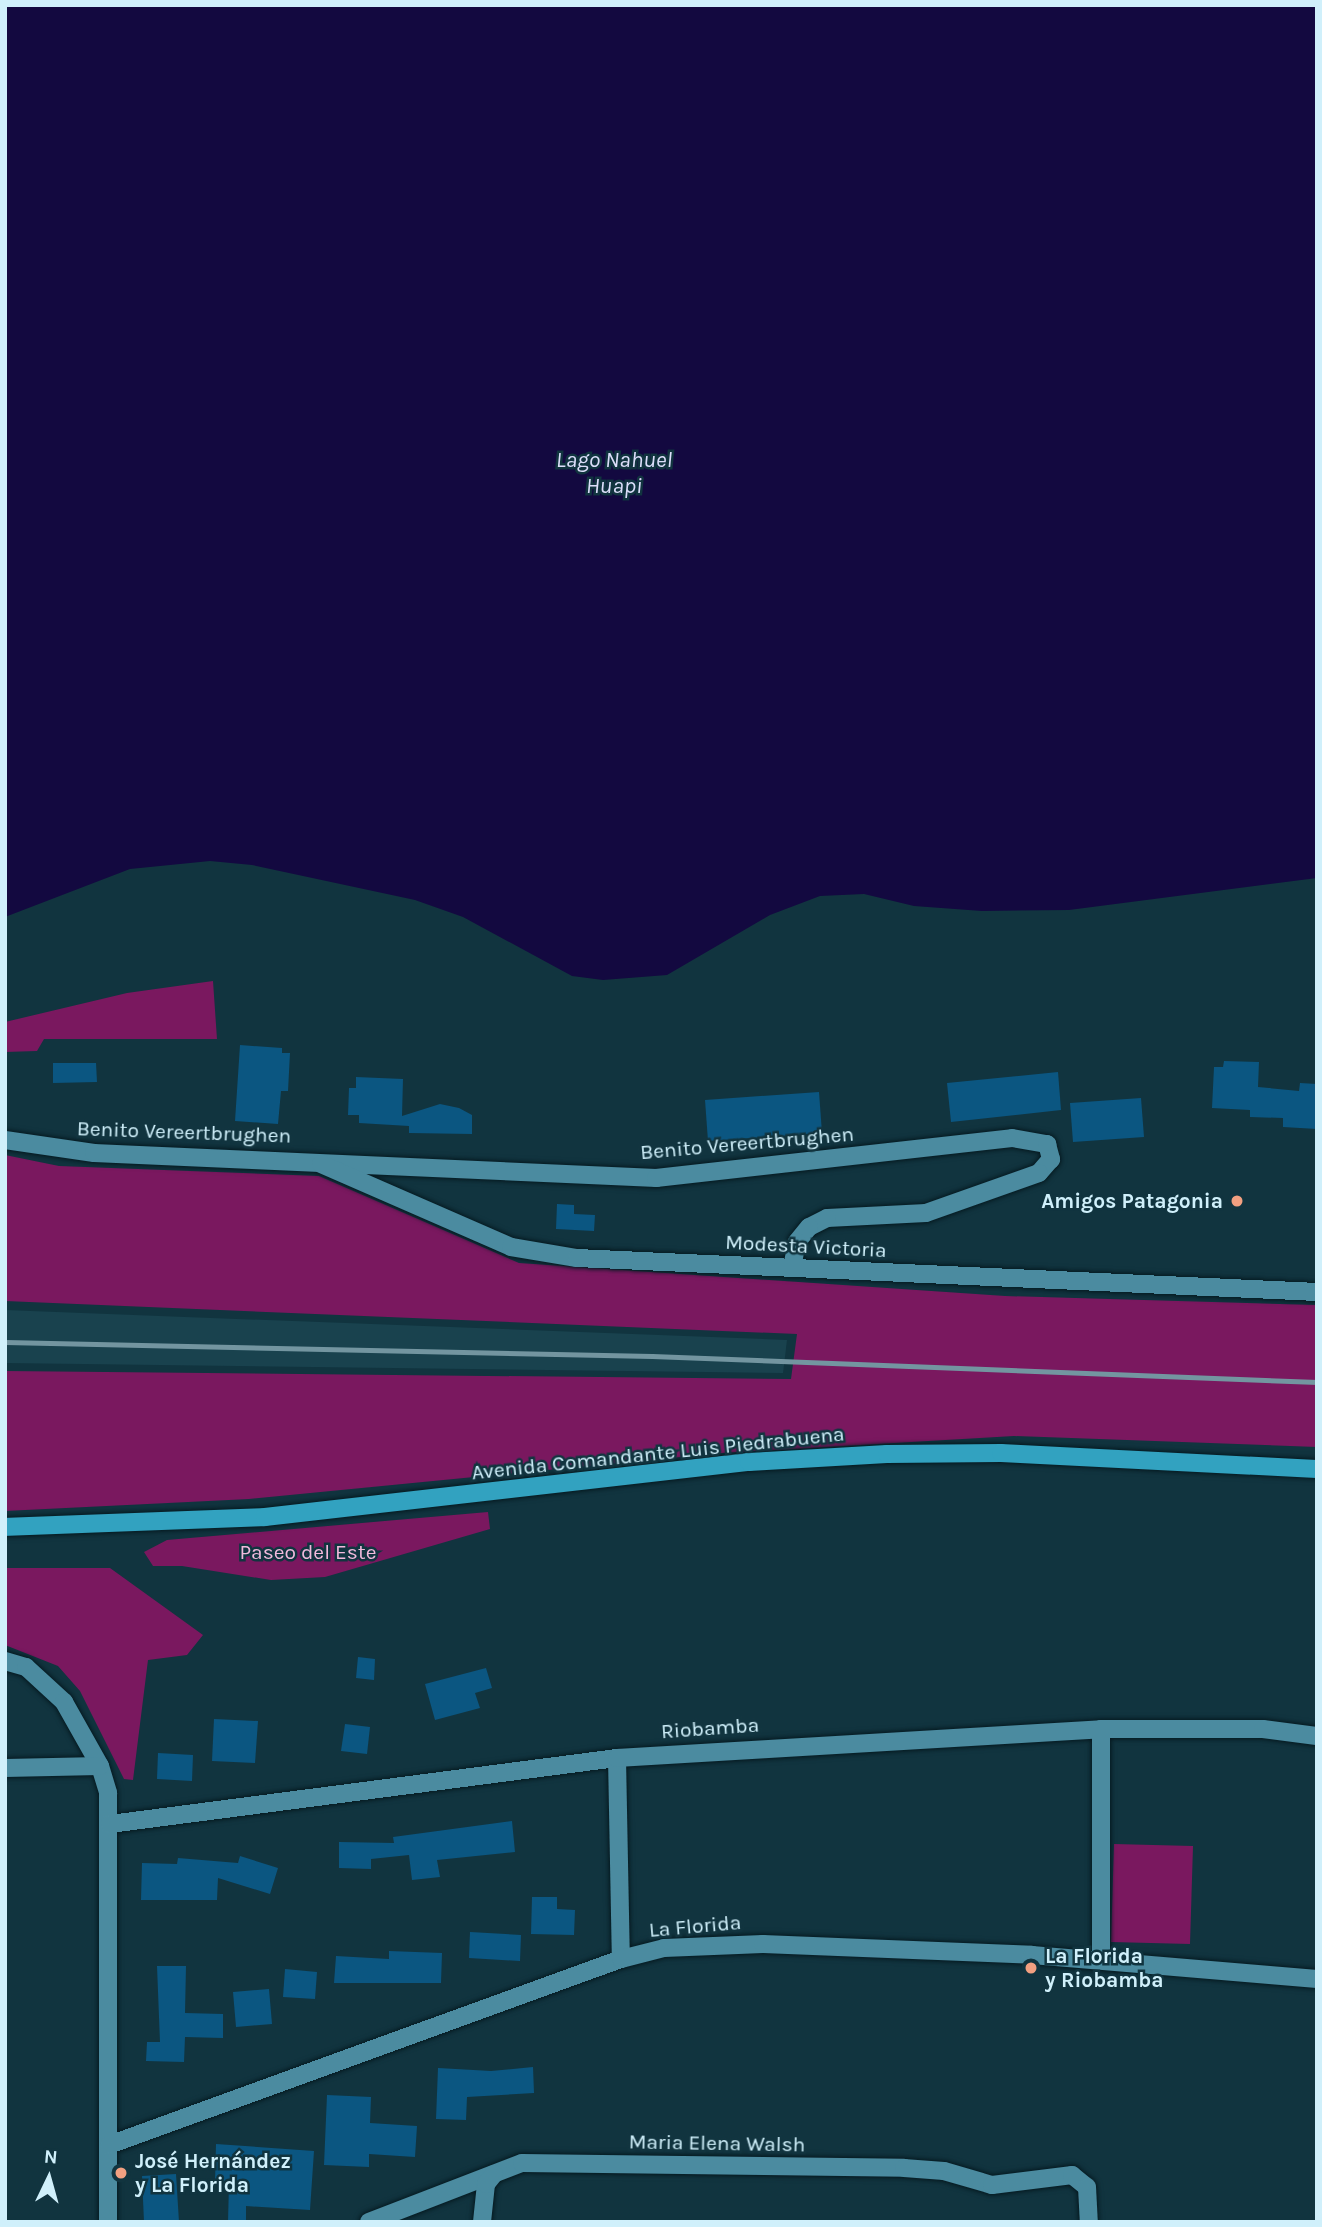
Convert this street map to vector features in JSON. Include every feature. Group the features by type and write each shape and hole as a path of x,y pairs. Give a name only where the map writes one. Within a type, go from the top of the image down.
{"main road":[{"name":"Avenida Comandante Luis Piedrabuena","path":"5,1527 265,1517 749,1462 887,1454 1000,1453 1317,1469"}],"street":[{"name":"Benito Vereertbrughen","path":"5,1140 94,1153 312,1160 656,1178 1012,1138 1047,1144 1051,1159 1039,1173 926,1213 827,1218 808,1227 797,1242 792,1268"},
{"name":"Modesta Victoria","path":"312,1160 511,1247 577,1258 1317,1292"},
{"path":"5,1661 26,1667 64,1702 100,1766 110,1824 108,2222"},
{"path":"1101,1729 1101,1958"},
{"name":"Riobamba","path":"110,1824 617,1758 1101,1729 1263,1729 1317,1736"},
{"path":"617,1758 621,1959"},
{"path":"5,1768 100,1766"},
{"name":"La Florida","path":"109,2146 621,1959 664,1948 763,1944 1101,1958 1317,1979"},
{"name":"Maria Elena Walsh","path":"369,2222 522,2164 904,2168 944,2171 992,2185 1072,2175 1087,2187 1088,2222"},
{"path":"482,2222 486,2184 494,2174"}],"shaded area":[{"path":"5,1310 787,1340 783,1373 5,1363"}],"green space":[{"path":"213,981 217,1039 44,1039 37,1051 5,1052 5,1022 127,993"},
{"path":"5,1155 59,1166 319,1176 519,1263 1005,1296 1317,1305 1317,1447 1014,1436 722,1453 249,1499 5,1511 5,1371 791,1379 797,1334 5,1301"},
{"name":"Paseo del Este","path":"488,1512 490,1529 325,1577 271,1580 182,1566 153,1566 144,1552 167,1540"},
{"path":"5,1568 110,1568 203,1635 187,1655 148,1660 133,1780 124,1779 80,1691 58,1666 5,1645"},
{"path":"1114,1844 1193,1846 1190,1944 1111,1942"}],"water":[{"name":"Lago Nahuel Huapi","path":"5,5 1317,5 1317,878 1069,910 982,911 914,906 864,894 820,896 770,915 667,975 603,980 572,976 463,917 415,900 252,865 210,861 130,869 5,917"}],"building":[{"path":"240,1045 282,1048 282,1053 290,1053 288,1091 281,1091 278,1124 235,1121"},
{"path":"1224,1061 1259,1062 1258,1087 1299,1091 1300,1083 1317,1084 1317,1129 1283,1127 1283,1118 1250,1117 1250,1110 1212,1108 1214,1067 1223,1067"},
{"path":"53,1063 96,1063 97,1082 53,1083"},
{"path":"1058,1072 1061,1110 951,1122 947,1083"},
{"path":"356,1077 403,1079 402,1116 440,1104 459,1108 472,1115 472,1134 409,1133 409,1126 359,1123 359,1115 348,1115 349,1088 356,1088"},
{"path":"819,1092 822,1133 708,1141 705,1100"},
{"path":"1141,1098 1144,1137 1073,1142 1070,1103"},
{"path":"557,1204 574,1205 574,1214 595,1215 594,1231 556,1229"},
{"path":"358,1657 375,1659 374,1680 356,1678"},
{"path":"486,1668 492,1688 475,1693 480,1708 435,1720 425,1684"},
{"path":"214,1719 258,1721 255,1763 212,1761"},
{"path":"345,1724 370,1727 367,1754 341,1751"},
{"path":"158,1753 193,1755 192,1781 157,1779"},
{"path":"512,1821 515,1852 437,1860 440,1877 412,1880 409,1855 371,1859 371,1869 339,1868 339,1842 394,1843 393,1837"},
{"path":"240,1856 278,1868 270,1894 218,1878 217,1900 141,1900 142,1863 177,1864 178,1858 238,1863"},
{"path":"532,1897 557,1897 557,1909 575,1910 574,1935 531,1934"},
{"path":"470,1932 521,1935 520,1961 469,1958"},
{"path":"389,1951 442,1953 441,1983 334,1983 336,1956 389,1959"},
{"path":"157,1966 186,1966 185,2013 223,2014 223,2038 185,2037 184,2062 146,2061 147,2042 160,2042"},
{"path":"285,1969 317,1972 315,1999 283,1997"},
{"path":"269,1989 272,2024 236,2027 233,1992"},
{"path":"533,2067 534,2093 467,2097 466,2120 436,2119 438,2068 491,2071"},
{"path":"327,2095 371,2097 370,2123 417,2126 415,2157 369,2154 369,2167 324,2165"},
{"path":"216,2144 314,2151 310,2210 246,2206 246,2222 228,2222 229,2183 215,2182"},
{"path":"176,2174 179,2222 144,2222 142,2176"}],"railway":[{"path":"5,1342 652,1356 1317,1382"}],"place":[{"name":"Amigos Patagonia","path":"1237,1201"},
{"name":"La Florida y Riobamba","path":"1031,1968"},
{"name":"José Hernández y La Florida","path":"121,2173"}]}
